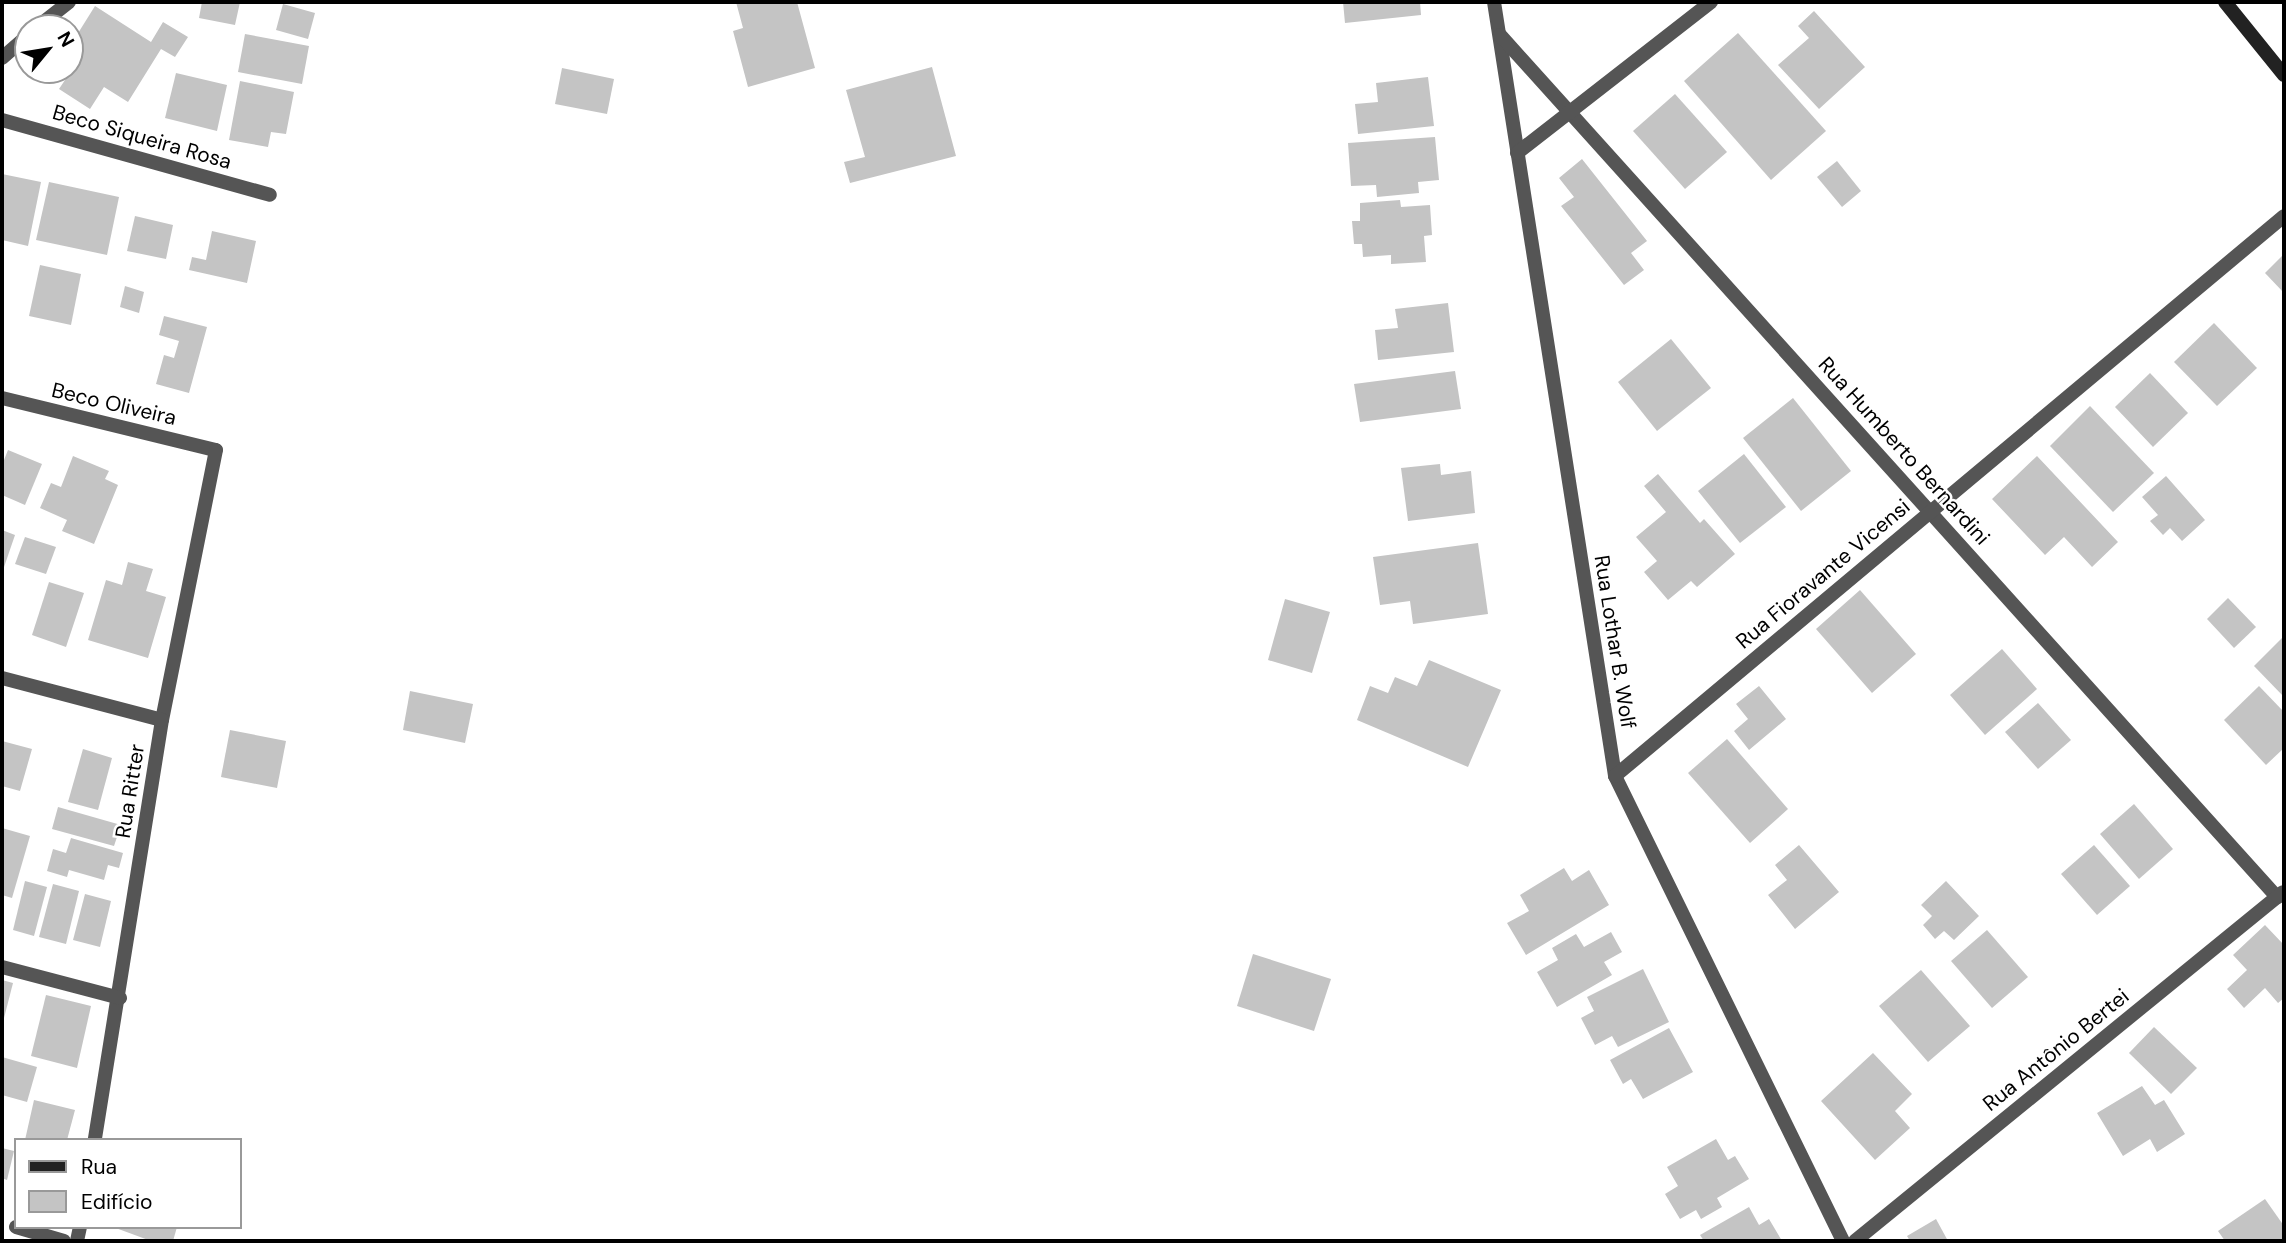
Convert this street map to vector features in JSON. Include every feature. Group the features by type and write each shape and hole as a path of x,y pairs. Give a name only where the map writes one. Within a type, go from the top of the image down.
{"street":[{"path":"54,14 69,2"},
{"name":"Rua Lothar B. Wolf","path":"1494,2 1615,776 1843,1241"},
{"path":"1517,153 1711,2"},
{"path":"2225,2 2284,75"},
{"name":"Rua Humberto Bernardini","path":"1499,34 1930,512 2281,894"},
{"name":"Beco Siqueira Rosa","path":"2,120 270,195"},
{"name":"Rua Fioravante Vicensi","path":"1615,776 2284,216"},
{"name":"Beco Oliveira","path":"2,398 216,450"},
{"name":"Rua Ritter","path":"95,1138 120,998 162,720 216,450"},
{"path":"2,678 162,720"},
{"name":"Rua Antônio Bertei","path":"1855,1241 2281,894"},
{"path":"2,967 120,998"},
{"path":"23,1229 64,1241"}],"building":[{"path":"202,2 240,2 235,25 199,18"},
{"path":"736,2 797,2 815,68 748,87 733,31 743,28"},
{"path":"1343,2 1420,2 1421,15 1345,23"},
{"path":"283,4 315,13 308,39 276,30"},
{"path":"95,6 151,42 163,22 188,37 175,57 161,49 128,102 104,87 90,109 59,89 62,84 84,84 84,24"},
{"path":"1814,11 1865,67 1819,109 1778,65 1809,38 1798,26"},
{"path":"1738,33 1826,131 1771,180 1684,81"},
{"path":"245,34 309,46 302,84 238,72"},
{"path":"932,67 956,156 850,183 844,162 865,157 846,90"},
{"path":"562,68 614,79 607,114 555,104"},
{"path":"176,73 227,85 217,131 165,118"},
{"path":"1428,77 1434,126 1358,134 1355,104 1378,102 1376,83"},
{"path":"240,81 294,92 286,134 271,132 268,147 229,140"},
{"path":"1675,94 1727,152 1685,189 1633,131"},
{"path":"1435,137 1439,180 1418,182 1419,193 1377,197 1376,185 1351,186 1348,143"},
{"path":"1582,159 1647,241 1631,253 1644,270 1624,285 1561,206 1574,197 1559,178"},
{"path":"1837,161 1861,191 1842,207 1817,177"},
{"path":"2,174 41,182 28,246 2,240"},
{"path":"49,182 119,197 107,255 36,240"},
{"path":"1400,200 1401,207 1430,205 1432,235 1424,236 1426,262 1391,264 1391,255 1363,257 1362,244 1354,244 1352,221 1360,221 1360,203"},
{"path":"135,216 173,225 166,259 127,251"},
{"path":"212,231 256,241 247,283 189,270 192,257 206,260"},
{"path":"2284,254 2284,293 2265,273"},
{"path":"40,265 81,274 71,325 29,316"},
{"path":"125,286 144,292 139,313 120,307"},
{"path":"1448,303 1454,352 1378,360 1375,330 1398,328 1395,309"},
{"path":"164,316 207,327 189,393 156,384 164,355 174,358 179,341 159,335"},
{"path":"2214,323 2257,368 2217,406 2174,362"},
{"path":"1671,339 1711,388 1657,431 1618,382"},
{"path":"1455,371 1461,409 1360,422 1354,384"},
{"path":"2150,373 2188,413 2153,447 2115,407"},
{"path":"1793,398 1851,471 1801,511 1743,438"},
{"path":"2090,406 2154,473 2113,512 2050,446"},
{"path":"8,450 42,464 25,505 2,495 2,465"},
{"path":"1744,454 1786,507 1740,543 1698,491"},
{"path":"73,456 109,471 105,479 118,485 94,544 62,531 67,520 40,508 51,483 61,487"},
{"path":"2037,456 2118,542 2092,567 2064,537 2045,555 1992,499"},
{"path":"1440,464 1441,475 1471,471 1475,513 1408,521 1401,468"},
{"path":"1658,474 1700,523 1704,519 1735,554 1697,587 1691,581 1668,600 1644,572 1657,561 1636,537 1666,512 1644,486"},
{"path":"2166,476 2205,520 2182,541 2170,528 2163,535 2150,521 2158,515 2142,497"},
{"path":"2,530 15,535 2,573"},
{"path":"25,537 56,547 46,574 15,564"},
{"path":"1478,543 1488,614 1413,624 1410,601 1380,605 1373,557"},
{"path":"128,562 153,569 146,591 166,597 148,658 88,640 106,580 122,585"},
{"path":"49,582 84,593 66,647 32,635"},
{"path":"1860,590 1916,654 1872,693 1816,629"},
{"path":"2228,598 2256,627 2234,648 2207,619"},
{"path":"1285,599 1330,612 1312,673 1268,660"},
{"path":"2284,636 2284,697 2254,666"},
{"path":"2002,649 2037,689 1985,735 1950,695"},
{"path":"1429,660 1501,690 1468,767 1357,720 1370,686 1388,693 1395,677 1417,686"},
{"path":"1759,686 1786,719 1749,750 1734,731 1748,719 1736,704"},
{"path":"2259,686 2284,712 2284,748 2266,765 2224,720"},
{"path":"410,691 473,704 465,743 403,730"},
{"path":"2038,703 2071,740 2038,769 2005,732"},
{"path":"230,730 286,741 277,788 221,777"},
{"path":"1727,739 1788,809 1750,843 1688,773"},
{"path":"2,741 32,749 20,791 2,786"},
{"path":"83,749 112,758 98,810 68,802"},
{"path":"2134,804 2173,849 2139,879 2100,834"},
{"path":"58,807 121,825 114,846 52,829"},
{"path":"2,828 30,836 12,898 2,895"},
{"path":"71,838 123,853 119,868 108,865 104,880 69,870 67,877 47,871 53,849 66,853"},
{"path":"1799,845 1839,892 1795,929 1768,895 1787,880 1775,865"},
{"path":"2094,845 2130,886 2097,915 2061,874"},
{"path":"1564,868 1572,881 1589,870 1609,905 1526,955 1507,923 1529,911 1520,895"},
{"path":"25,881 47,887 34,936 13,930"},
{"path":"1946,881 1979,916 1954,940 1944,931 1935,939 1923,925 1932,916 1921,905"},
{"path":"53,884 79,891 66,944 39,937"},
{"path":"85,894 111,901 100,947 73,940"},
{"path":"2265,925 2284,945 2284,998 2278,1003 2265,988 2244,1008 2227,989 2247,970 2233,955"},
{"path":"1987,930 2028,977 1992,1008 1951,961"},
{"path":"1611,932 1622,952 1604,962 1612,975 1557,1007 1537,972 1558,960 1552,948 1576,934 1584,947"},
{"path":"1253,954 1331,979 1314,1031 1237,1006"},
{"path":"1643,969 1669,1022 1618,1047 1612,1036 1595,1045 1581,1018 1594,1011 1587,997"},
{"path":"1921,970 1970,1026 1928,1062 1879,1006"},
{"path":"2,980 13,983 3,1022 2,1022"},
{"path":"46,995 91,1006 77,1068 31,1056"},
{"path":"2154,1027 2197,1068 2171,1094 2129,1053"},
{"path":"1669,1028 1693,1072 1643,1099 1631,1079 1623,1084 1610,1060"},
{"path":"1873,1053 1912,1094 1895,1111 1910,1128 1875,1160 1821,1101"},
{"path":"2,1057 37,1067 27,1102 2,1095"},
{"path":"2142,1086 2155,1105 2164,1100 2185,1134 2157,1152 2150,1139 2123,1156 2097,1113"},
{"path":"34,1100 75,1110 68,1138 25,1138"},
{"path":"1716,1139 1728,1160 1735,1156 1749,1179 1717,1198 1722,1207 1701,1219 1696,1210 1680,1219 1665,1194 1678,1186 1667,1167"},
{"path":"2,1148 14,1151 7,1180 2,1178"},
{"path":"2265,1199 2284,1226 2284,1241 2225,1241 2218,1231"},
{"path":"1749,1207 1759,1225 1769,1219 1782,1241 1704,1241 1700,1235"},
{"path":"1936,1219 1948,1241 1910,1241 1907,1236"},
{"path":"118,1229 176,1229 173,1241 151,1241"}]}
